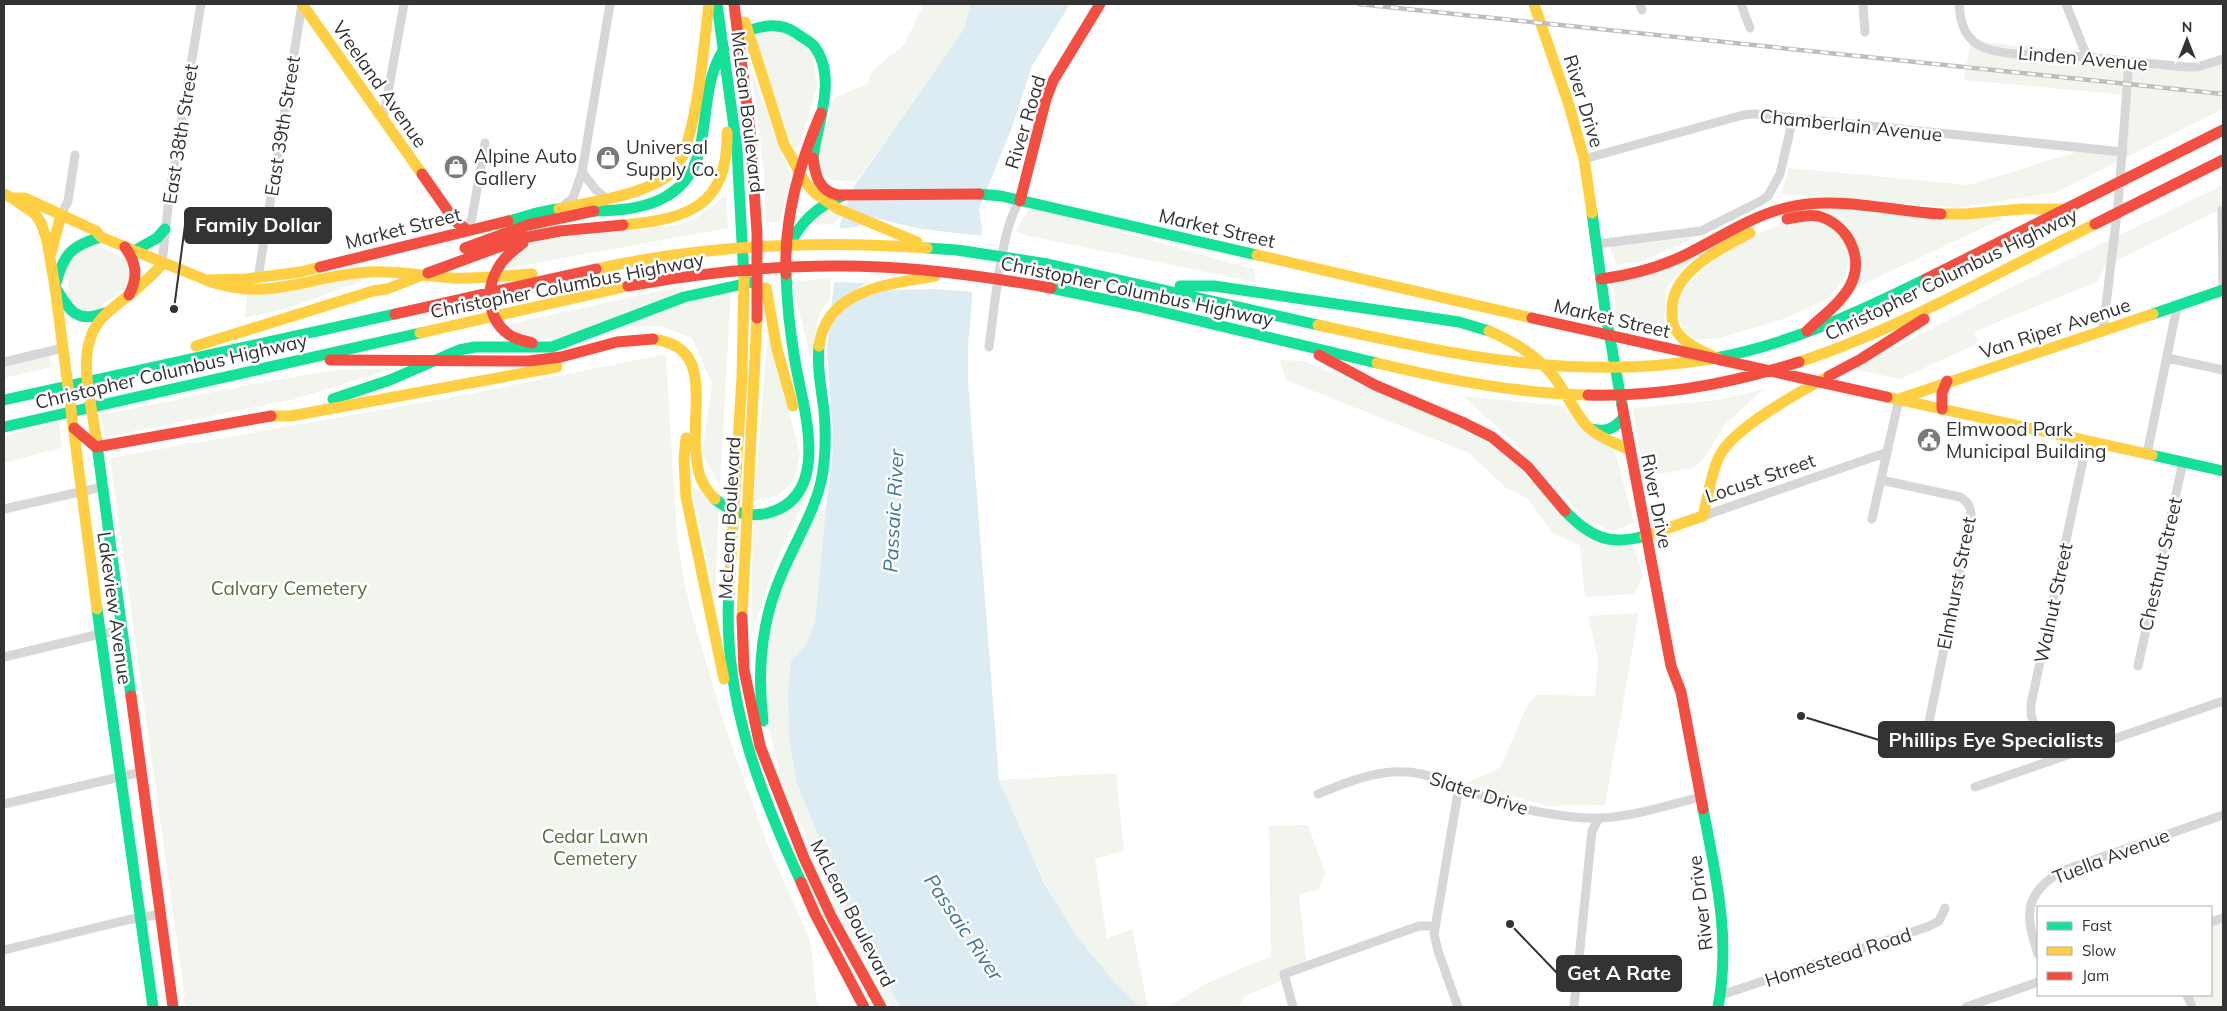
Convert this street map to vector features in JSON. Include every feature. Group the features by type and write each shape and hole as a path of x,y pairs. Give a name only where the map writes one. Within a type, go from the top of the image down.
{"main road":[{"name":"Vreeland Avenue","path":"302,4 455,222 467,230"},
{"name":"Market Street","path":"8,196 25,198 96,232 101,237 162,264 206,280 258,278 300,272 653,186 667,177 682,157 696,100 709,4"},
{"name":"McLean Boulevard","path":"717,4 737,149 743,240 742,377 728,604 730,660 741,725 759,783 795,872 864,1007"},
{"name":"McLean Boulevard","path":"734,4 750,130 757,233 757,324 741,601 744,670 760,746 787,814 825,902 881,1007"},
{"path":"741,4 758,65 791,162 802,179 815,193 848,214 931,247"},
{"name":"River Road","path":"1020,201 1046,99 1053,81 1100,4"},
{"name":"River Drive","path":"1534,4 1569,105 1584,159 1609,336 1645,536 1672,666 1682,692 1723,912 1724,938 1721,995 1718,1007"},
{"path":"373,291 384,284 497,234 532,223 594,211 653,203 668,196 684,182 696,161 701,144 714,70 720,54 729,43 754,27 768,24 786,27 799,33 819,53 824,68 825,95 813,161 819,183 827,192 842,196"},
{"path":"146,368 166,354 211,342 373,291 387,289 501,245 545,234 674,220 689,214 702,206 712,194 722,172 727,137 721,76 721,38"},
{"path":"302,360 456,362 538,360 578,353 624,341 653,339 672,344 690,360 698,382 695,413 695,455 701,477 712,496 731,510 741,513 755,515 770,513 782,507 792,498 806,477 810,441 790,334 785,290 784,257 788,216 795,182 808,141 821,113"},
{"name":"Christopher Columbus Highway","path":"4,400 607,267 667,256 729,248 830,243 931,247 1013,258 1145,285 1410,345 1527,366 1576,370 1627,370 1672,365 1749,351 1803,334 1886,299 2223,130"},
{"name":"Christopher Columbus Highway","path":"4,427 504,313 649,282 730,271 847,265 952,272 1011,280 1263,335 1455,381 1506,390 1554,394 1632,395 1692,389 1741,380 1802,362 1870,335 2104,219 2122,206 2223,160"},
{"name":"Market Street","path":"842,196 993,195 1609,336 2223,471"},
{"path":"8,196 40,221 46,235 49,260"},
{"path":"784,257 797,228 805,218 826,202 842,196"},
{"path":"1601,279 1649,270 1764,215 1786,208 1809,204 1835,204 1946,214 1972,214 2015,209 2066,209"},
{"path":"559,209 594,211"},
{"name":"Lakeview Avenue","path":"61,215 49,260 55,287 100,634 122,776 153,1007"},
{"path":"1721,360 1702,351 1678,332 1671,309 1674,294 1679,286 1700,265 1734,242 1766,225 1809,215 1831,221 1843,230 1854,250 1856,266 1852,281 1845,294 1803,334"},
{"path":"129,295 135,283 137,271 129,249 149,244 165,229"},
{"path":"757,233 777,349 808,458"},
{"path":"545,234 528,240 506,255 492,277 488,298 494,318 501,327 517,339 532,343 560,344"},
{"path":"101,237 81,243 70,250 61,263 55,287 68,310 74,315 88,318 105,313"},
{"name":"Lakeview Avenue","path":"162,264 150,280 105,313 92,329 88,338 85,365 174,1007"},
{"path":"74,428 96,447 278,415 375,386 459,350 484,346 540,348 560,344 670,302 731,285 822,273 847,265"},
{"path":"206,280 224,288 254,290 272,289 358,272 394,272 440,277 479,278 607,267"},
{"path":"1703,516 1719,456 1728,444 1759,418 1799,392 1861,360 2003,270"},
{"path":"787,814 763,722 760,687 762,649 769,608 816,501 823,467 825,426 818,361 820,340 825,325 834,311 845,300 866,290 952,272"},
{"path":"1145,285 1214,286 1256,294 1459,322 1503,336 1528,352 1557,379 1587,426 1630,450"},
{"name":"Van Riper Avenue","path":"1898,399 2223,290"},
{"path":"789,318 823,439"},
{"path":"278,415 291,416 542,371 653,339"},
{"name":"Locust Street","path":"1297,344 1381,388 1466,423 1488,435 1508,448 1526,464 1579,525 1592,535 1606,539 1622,540 1645,536 1703,516"},
{"path":"1942,410 1942,393 1947,381"},
{"path":"695,413 688,423 685,448 686,497 731,711 746,757 759,783"},
{"path":"1587,426 1595,430 1606,431 1616,426 1624,417"},
{"path":"795,872 853,1007"}],"street":[{"name":"East 38th Street","path":"162,264 166,242 165,229 201,4"},
{"name":"East 39th Street","path":"258,278 302,4"},
{"path":"384,120 404,4"},
{"path":"559,209 573,198 582,172 610,4"},
{"path":"1741,4 1750,28"},
{"path":"1863,4 1865,32"},
{"name":"Linden Avenue","path":"1959,4 1962,26 1973,41 1992,51 2087,57 2186,67 2197,67 2223,59"},
{"path":"2066,4 2087,57"},
{"path":"2103,330 2122,206 2126,84 2129,62"},
{"name":"Chamberlain Avenue","path":"1584,159 1743,115 1755,114 2123,152"},
{"path":"1596,244 1701,231 1759,202 1768,196 1776,186 1792,118"},
{"path":"467,230 472,218 485,143"},
{"path":"61,215 68,201 75,155"},
{"path":"582,172 596,190 606,198"},
{"path":"989,346 1007,234 1014,209 1020,201"},
{"path":"2222,210 2223,290"},
{"path":"2147,454 2177,307"},
{"path":"4,362 63,348"},
{"path":"2167,358 2223,370"},
{"path":"1872,518 1898,399"},
{"name":"Walnut Street","path":"2048,762 2031,715 2031,704 2087,442"},
{"name":"Locust Street","path":"1703,516 1885,453"},
{"name":"Chestnut Street","path":"2138,666 2183,462"},
{"name":"Elmhurst Street","path":"1881,480 1960,497 1966,500 1971,508 1971,517 1929,722"},
{"path":"4,509 102,487"},
{"path":"4,656 121,631"},
{"path":"1975,787 2223,702"},
{"path":"4,804 141,772"},
{"name":"Slater Drive","path":"1318,794 1373,774 1393,772 1421,774 1507,806 1537,812 1599,818 1637,813 1701,797"},
{"path":"1458,1007 1438,951 1434,934 1459,787"},
{"name":"Tuella Avenue","path":"2037,951 2030,931 2030,905 2035,893 2047,880 2062,871 2223,815"},
{"path":"1574,1007 1592,831 1599,818"},
{"name":"Homestead Road","path":"1721,995 1928,928 1939,921 1946,908"},
{"path":"4,950 141,917 161,914"},
{"path":"1293,1007 1284,974 1419,926 1436,926"},
{"path":"1966,1007 2037,982"}],"green space":[{"path":"924,4 971,4 964,29 856,182 833,180 820,172 818,150 825,133 834,98 867,84 872,71 904,45"},
{"path":"769,29 798,37 813,58 817,87 796,156 751,32"},
{"path":"1971,40 2196,67 2223,58 2223,109 2057,192 1956,208 1781,194 1789,168 1969,185 2086,149 2122,151 2126,95 1964,80"},
{"path":"751,70 791,176 780,222 766,223 764,173"},
{"path":"2223,185 2223,208 2105,266 2098,281 1974,332 1978,342 1972,346 1900,379 1854,369 2006,290"},
{"path":"726,195 728,228 503,269 530,245 544,240 677,225 695,219"},
{"path":"818,200 842,214 834,224 808,223"},
{"path":"1030,207 1254,269 1256,282 1028,236 1016,231"},
{"path":"1816,207 2004,218 1853,289 1860,251 1844,219"},
{"path":"1795,220 1819,220 1840,232 1850,255 1844,280 1827,299 1789,317 1721,338 1694,340 1687,333 1678,317 1678,307 1683,294 1693,280 1708,266 1725,253 1761,232"},
{"path":"1697,237 1639,262 1616,265 1610,247"},
{"path":"97,245 126,260 133,270 125,289 94,311 83,311 76,308 69,297 66,268 73,254"},
{"path":"1697,254 1667,286 1664,321 1669,331 1616,318 1614,283"},
{"path":"379,275 285,309 245,318 247,294"},
{"path":"831,278 830,298 818,317 811,359 792,282"},
{"path":"684,286 684,290 563,337 532,338 504,325"},
{"path":"731,289 720,486 702,454 712,384 692,338 660,326 624,327 684,301"},
{"path":"768,332 800,454 794,481 777,496 754,501"},
{"path":"49,353 52,367 4,378 4,364"},
{"path":"666,354 677,535 684,581 726,729 768,846 809,938 815,990 819,1007 186,1007 110,458 459,396"},
{"path":"1280,360 1303,361 1466,426 1496,444 1580,531 1634,547 1643,576 1634,594 1585,597 1580,546 1553,533 1527,498 1505,487 1469,453 1286,380"},
{"path":"395,368 295,399 105,437 101,415 259,383 336,370"},
{"path":"1764,389 1726,423 1702,461 1692,468 1643,477 1633,408 1718,400"},
{"path":"1463,396 1563,406 1580,425 1614,447 1634,523 1612,531 1586,520 1521,449"},
{"path":"60,422 61,448 4,463 4,436"},
{"path":"814,481 774,566 751,637 753,519 784,513"},
{"path":"691,485 719,509 715,596"},
{"path":"826,507 815,623 805,646 791,660 788,693 789,736 796,781 842,894 900,1007 891,1007 843,920 782,783 766,715 763,664 772,609 814,519"},
{"path":"1639,613 1605,805 1547,806 1466,783 1500,768 1528,704 1537,695 1595,696 1598,658 1588,616"},
{"path":"1116,773 1124,851 1095,859 1107,938 1132,929 1148,1007 1140,1007 1098,964 1064,917 1043,879 999,780"},
{"path":"1308,825 1325,872 1319,889 1299,895 1307,970 1245,996 1238,1007 1169,1007 1205,984 1271,956 1269,826"},
{"path":"2223,918 2223,1007 2192,1007 2187,996 2212,996 2212,922"}],"water":[{"name":"Passaic River","path":"971,4 1070,4 1032,66 1012,127 979,209 982,230 974,274 968,346 968,381 999,780 1044,883 1077,937 1112,979 1140,1007 900,1007 842,894 796,781 789,736 788,693 791,660 805,646 815,623 827,496 832,464 833,434 827,350 840,224 853,188 964,29"}],"pier":[{"path":"870,217 921,229 983,236 975,292 935,289 888,290 828,309 866,283 831,282 837,229 857,227"}],"railway":[{"path":"1359,4 2223,94"}],"traffic: fast":[{"path":"717,4 737,149 744,278"},
{"path":"741,34 761,27 783,27 810,42 821,58 825,72 824,101 813,158"},
{"path":"508,221 559,209 594,211 628,209 644,206 672,193 684,182 693,169 702,139 713,73 724,49"},
{"path":"979,194 1001,196 1257,255"},
{"path":"789,246 804,222 817,210 842,196"},
{"path":"1592,213 1606,316 1622,405"},
{"path":"134,251 157,238 165,229"},
{"path":"101,237 81,244 69,254 61,267 55,287 74,313 87,317 105,313"},
{"path":"927,248 957,250 1048,264 1318,325"},
{"path":"715,499 740,513 754,515 768,513 788,503 801,488 807,469 809,447 807,424 795,361 786,274"},
{"path":"1710,359 1766,346 1794,337 1847,316 1926,279"},
{"path":"333,399 390,380 459,350 475,347 552,347 684,297 753,282"},
{"path":"1180,286 1214,286 1459,322 1489,331"},
{"path":"1051,288 1137,306 1377,363"},
{"path":"2153,314 2223,290"},
{"path":"4,400 395,314"},
{"path":"4,427 420,333"},
{"path":"763,721 760,684 761,665 762,647 769,611 786,564 818,494 823,473 825,428 819,370 819,346"},
{"path":"1592,429 1610,429 1624,417"},
{"path":"96,438 131,696"},
{"path":"2152,455 2223,471"},
{"path":"1565,511 1583,527 1601,537 1621,540 1645,536"},
{"path":"729,590 728,629 731,667 746,741 771,812 801,882"},
{"path":"97,609 153,1007"},
{"path":"1703,809 1717,883 1722,932 1722,982 1718,1007"}],"traffic: slow":[{"path":"302,4 422,174"},
{"path":"559,209 614,198 640,190 665,178 675,168 685,151 695,112 709,4"},
{"path":"1534,4 1569,105 1584,159 1592,213"},
{"path":"745,22 784,144 805,182 815,193 838,209 917,242"},
{"path":"623,225 667,218 685,213 700,204 712,193 721,177 726,157 727,132"},
{"path":"4,194 12,198 25,198 96,231 101,237 206,280 246,279 300,272 320,267"},
{"path":"12,198 35,214 41,223 47,240 55,287 97,609"},
{"path":"1941,214 2022,209 2062,209"},
{"path":"51,253 61,215"},
{"path":"1799,362 1875,333 1912,316 2095,224"},
{"path":"1719,359 1691,345 1677,332 1672,319 1674,296 1680,284 1700,263 1725,246 1750,233"},
{"path":"596,269 678,254 761,247 844,245 927,248"},
{"path":"1257,255 1532,318"},
{"path":"96,438 86,372 90,340 96,326 107,313 143,284 162,264"},
{"path":"206,280 228,286 268,289 346,274 368,272 400,272 462,278 532,274"},
{"path":"196,346 373,291 387,289 428,273"},
{"path":"819,346 824,327 834,312 847,301 880,287 935,276"},
{"path":"729,590 742,377 744,278"},
{"path":"420,333 628,286"},
{"path":"766,288 777,349 793,406"},
{"path":"1899,399 2153,314"},
{"path":"742,617 757,318"},
{"path":"1318,325 1416,346 1512,362 1609,367 1659,365 1710,359"},
{"path":"1489,331 1531,354 1540,362 1556,380 1578,415 1589,428 1604,438 1630,450"},
{"path":"653,339 668,342 678,348 686,355 691,364 696,385 698,466 700,477 715,499"},
{"path":"1377,363 1482,385 1534,392 1588,395"},
{"path":"271,416 291,416 557,367"},
{"path":"1703,516 1714,470 1726,446 1738,434 1768,411 1829,376"},
{"path":"1887,397 2152,455"},
{"path":"686,438 684,460 686,497 724,679"},
{"path":"1645,536 1703,516"}],"traffic: jam":[{"path":"734,4 750,130 757,233 757,318"},
{"path":"1020,201 1046,99 1053,81 1100,4"},
{"path":"786,274 788,232 794,192 806,152 821,113"},
{"path":"1926,279 2223,130"},
{"path":"813,158 815,170 822,186 826,190 838,195 979,194"},
{"path":"2095,224 2223,160"},
{"path":"422,174 455,221 467,230"},
{"path":"1601,279 1634,273 1665,264 1759,217 1804,204 1843,203 1941,214"},
{"path":"465,248 528,225 594,211"},
{"path":"1787,219 1810,215 1829,220 1838,226 1851,243 1856,264 1854,275 1846,293 1807,331"},
{"path":"320,267 508,221"},
{"path":"428,273 523,238 560,231 623,225"},
{"path":"523,243 500,264 494,277 490,296 491,306 498,324 513,337 532,343"},
{"path":"125,247 132,259 135,271 134,282 129,295"},
{"path":"628,286 704,274 756,269 806,266 860,266 942,272 1051,288"},
{"path":"395,314 596,269"},
{"path":"1532,318 1887,397"},
{"path":"1829,376 1861,359 1924,319"},
{"path":"330,360 529,361 561,357 617,342 653,339"},
{"path":"1319,355 1375,385 1462,422 1492,437 1528,467 1565,511"},
{"path":"1588,395 1642,394 1695,388 1747,377 1799,362"},
{"path":"1942,409 1942,393 1947,381"},
{"path":"1622,405 1671,666 1681,692 1703,809"},
{"path":"74,428 96,447 271,416"},
{"path":"742,617 744,670 760,746 804,858 832,918 881,1007"},
{"path":"131,696 173,1007"},
{"path":"801,882 815,914 864,1007"}],"place":[{"name":"Universal Supply Co.","path":"608,158"},
{"name":"Alpine Auto Gallery","path":"456,167"},
{"name":"Family Dollar","path":"174,309"},
{"name":"Elmwood Park Municipal Building","path":"1929,440"},
{"name":"Phillips Eye Specialists","path":"1801,716"},
{"name":"Get A Rate","path":"1510,924"}],"park label":[{"name":"Calvary Cemetery","path":"289,588"},
{"name":"Cedar Lawn Cemetery","path":"595,847"}]}
